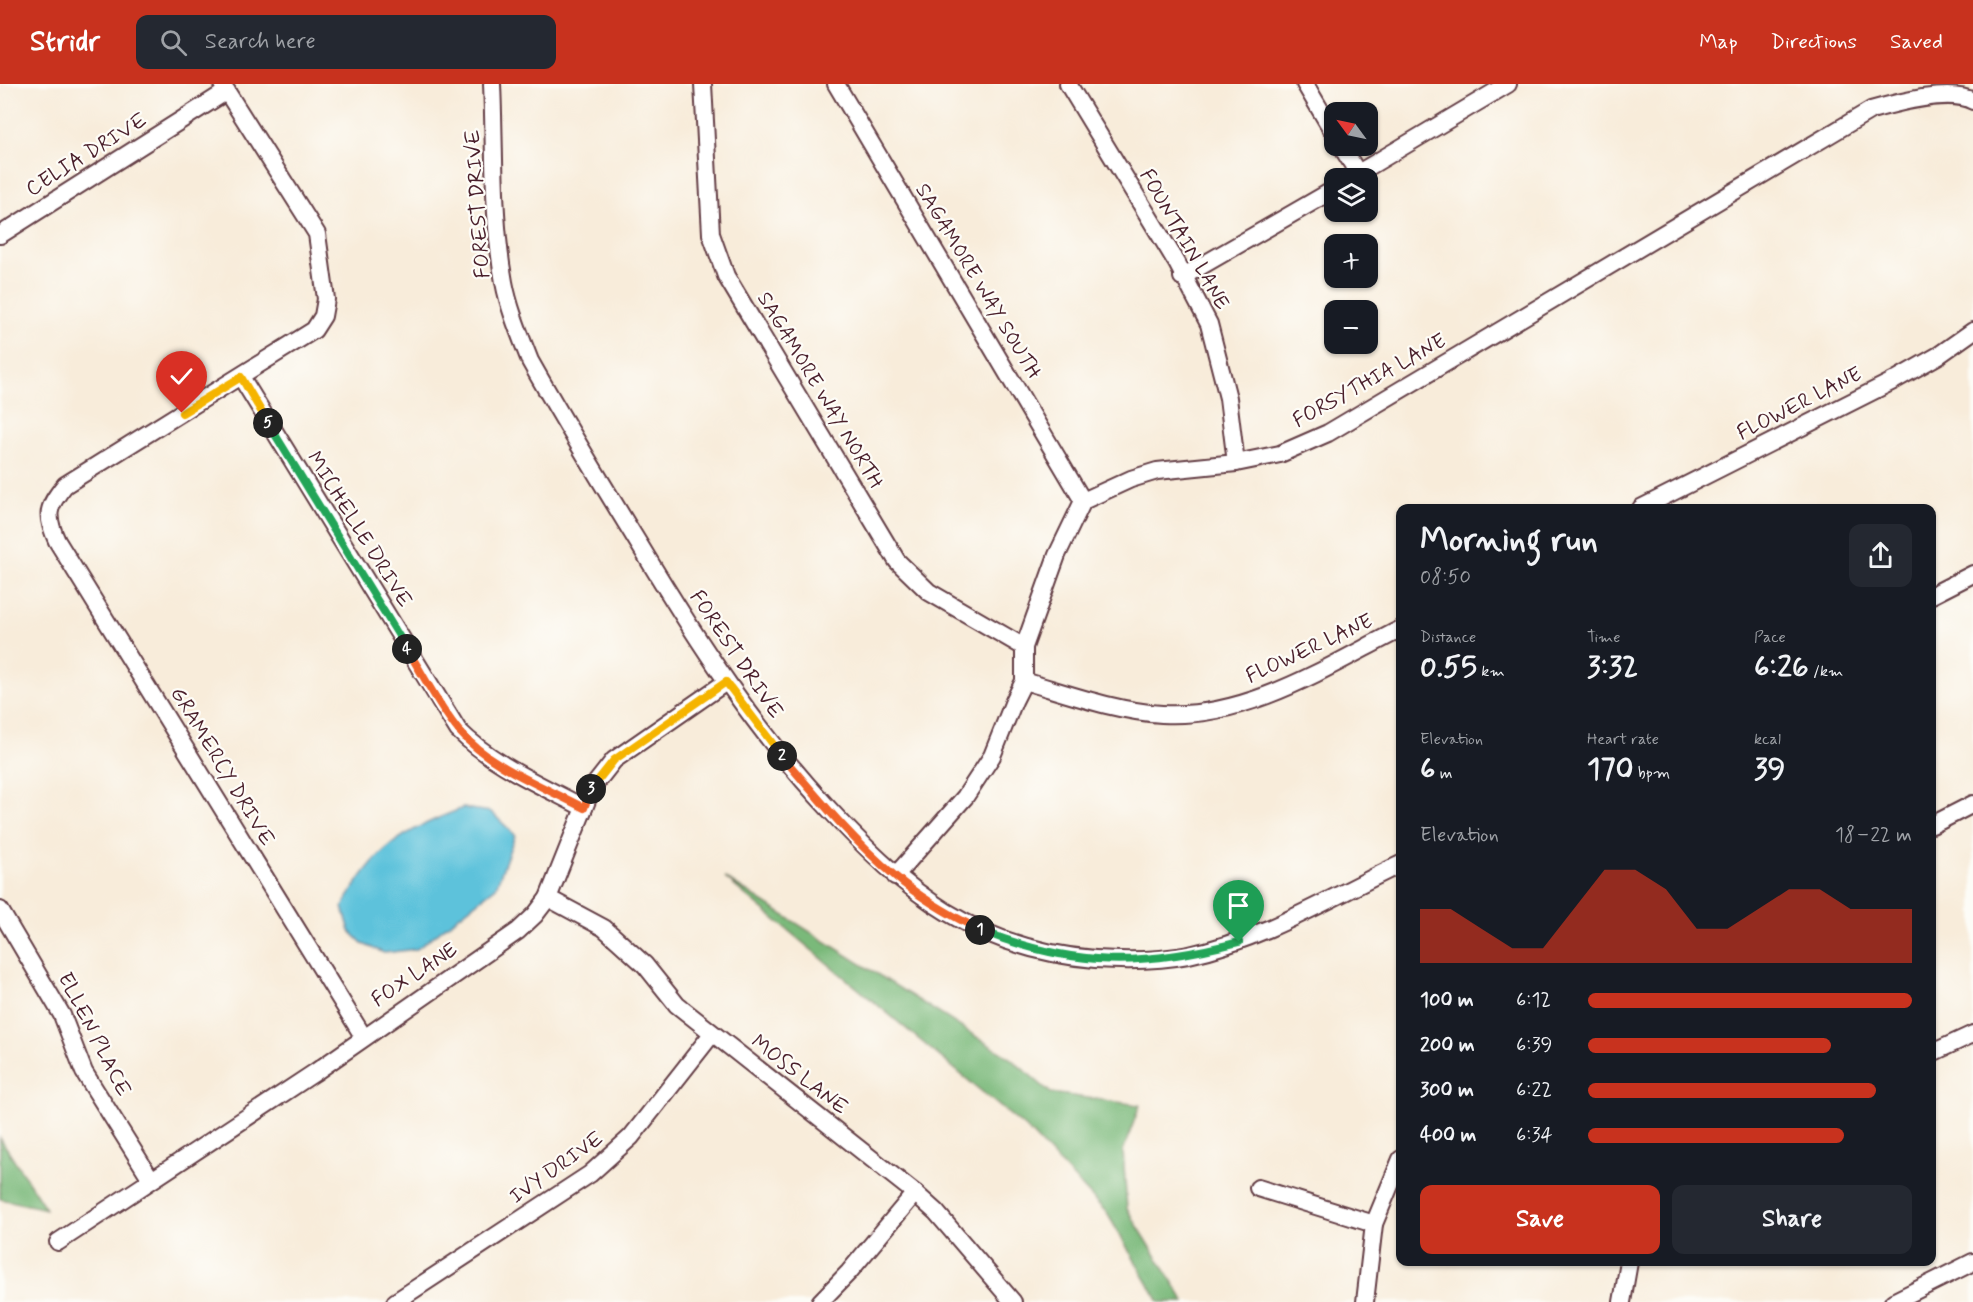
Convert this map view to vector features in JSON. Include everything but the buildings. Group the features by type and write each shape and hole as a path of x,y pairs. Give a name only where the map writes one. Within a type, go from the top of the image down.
{"street":[{"name":"FOREST DRIVE","path":"492,84 500,248 504,282 514,321 530,361 700,645 755,724 809,788 895,876 948,914 1014,944 1069,957 1129,962 1187,955 1239,942 1396,866"},
{"name":"SAGAMORE WAY NORTH","path":"703,84 711,234 726,276 897,561 929,592 1024,647"},
{"name":"SAGAMORE WAY SOUTH","path":"836,84 1083,501"},
{"name":"FOUNTAIN LANE","path":"1068,84 1177,263 1182,278 1209,324 1228,398 1236,464"},
{"path":"1305,84 1324,116"},
{"path":"1367,168 1508,84"},
{"path":"224,88 317,234 326,299 314,330 241,377"},
{"name":"CELIA DRIVE","path":"0,235 224,88"},
{"name":"FORSYTHIA LANE","path":"1083,501 1131,479 1157,471 1236,464 1280,454 1328,433 1871,110 1903,101 1966,94"},
{"path":"1182,278 1324,195"},
{"name":"FLOWER LANE","path":"1649,504 1895,380 1939,355 1973,331"},
{"name":"GRAMERCY DRIVE","path":"241,377 66,485 52,502 49,517 57,541 363,1036"},
{"name":"MICHELLE DRIVE","path":"241,377 458,730 474,747 584,808"},
{"path":"895,876 965,796 992,756 1024,681 1024,647 1057,555 1083,501"},
{"path":"1936,593 1973,574"},
{"name":"FLOWER LANE","path":"1024,681 1113,707 1163,714 1207,711 1246,702 1289,686 1396,632"},
{"name":"FOX LANE","path":"58,1242 314,1073 363,1036 518,931 535,915 548,898 592,788 614,760 726,682"},
{"path":"1936,823 1973,804"},
{"name":"MOSS LANE","path":"548,898 611,934 645,965 677,1005 915,1193 936,1212 1013,1302"},
{"name":"ELLEN PLACE","path":"0,910 62,1015 84,1072 151,1179"},
{"name":"IVY DRIVE","path":"395,1302 590,1174 618,1152 712,1034"},
{"path":"1936,1051 1973,1034"},
{"path":"1365,1302 1374,1224 1396,1171"},
{"path":"1258,1188 1374,1224"},
{"path":"820,1302 849,1272 915,1193"},
{"path":"1893,1302 1973,1262"},
{"path":"1622,1302 1628,1266"}],"green space":[{"path":"725,878 1010,1058 1051,1093 1140,1105 1123,1151 1127,1209 1185,1302 1159,1302 1107,1213 1028,1130"},
{"path":"0,1138 46,1209 0,1199"}],"water":[{"path":"463,808 491,812 515,835 496,887 417,949 384,953 363,944 350,931 343,907 366,870 392,844 406,834"}],"route":[{"path":"182,413 241,377 458,730 474,747 584,808 592,788 614,760 726,682 755,724 809,788 860,842 895,876 948,914 1014,944 1069,957 1129,962 1187,955 1239,942"}]}
